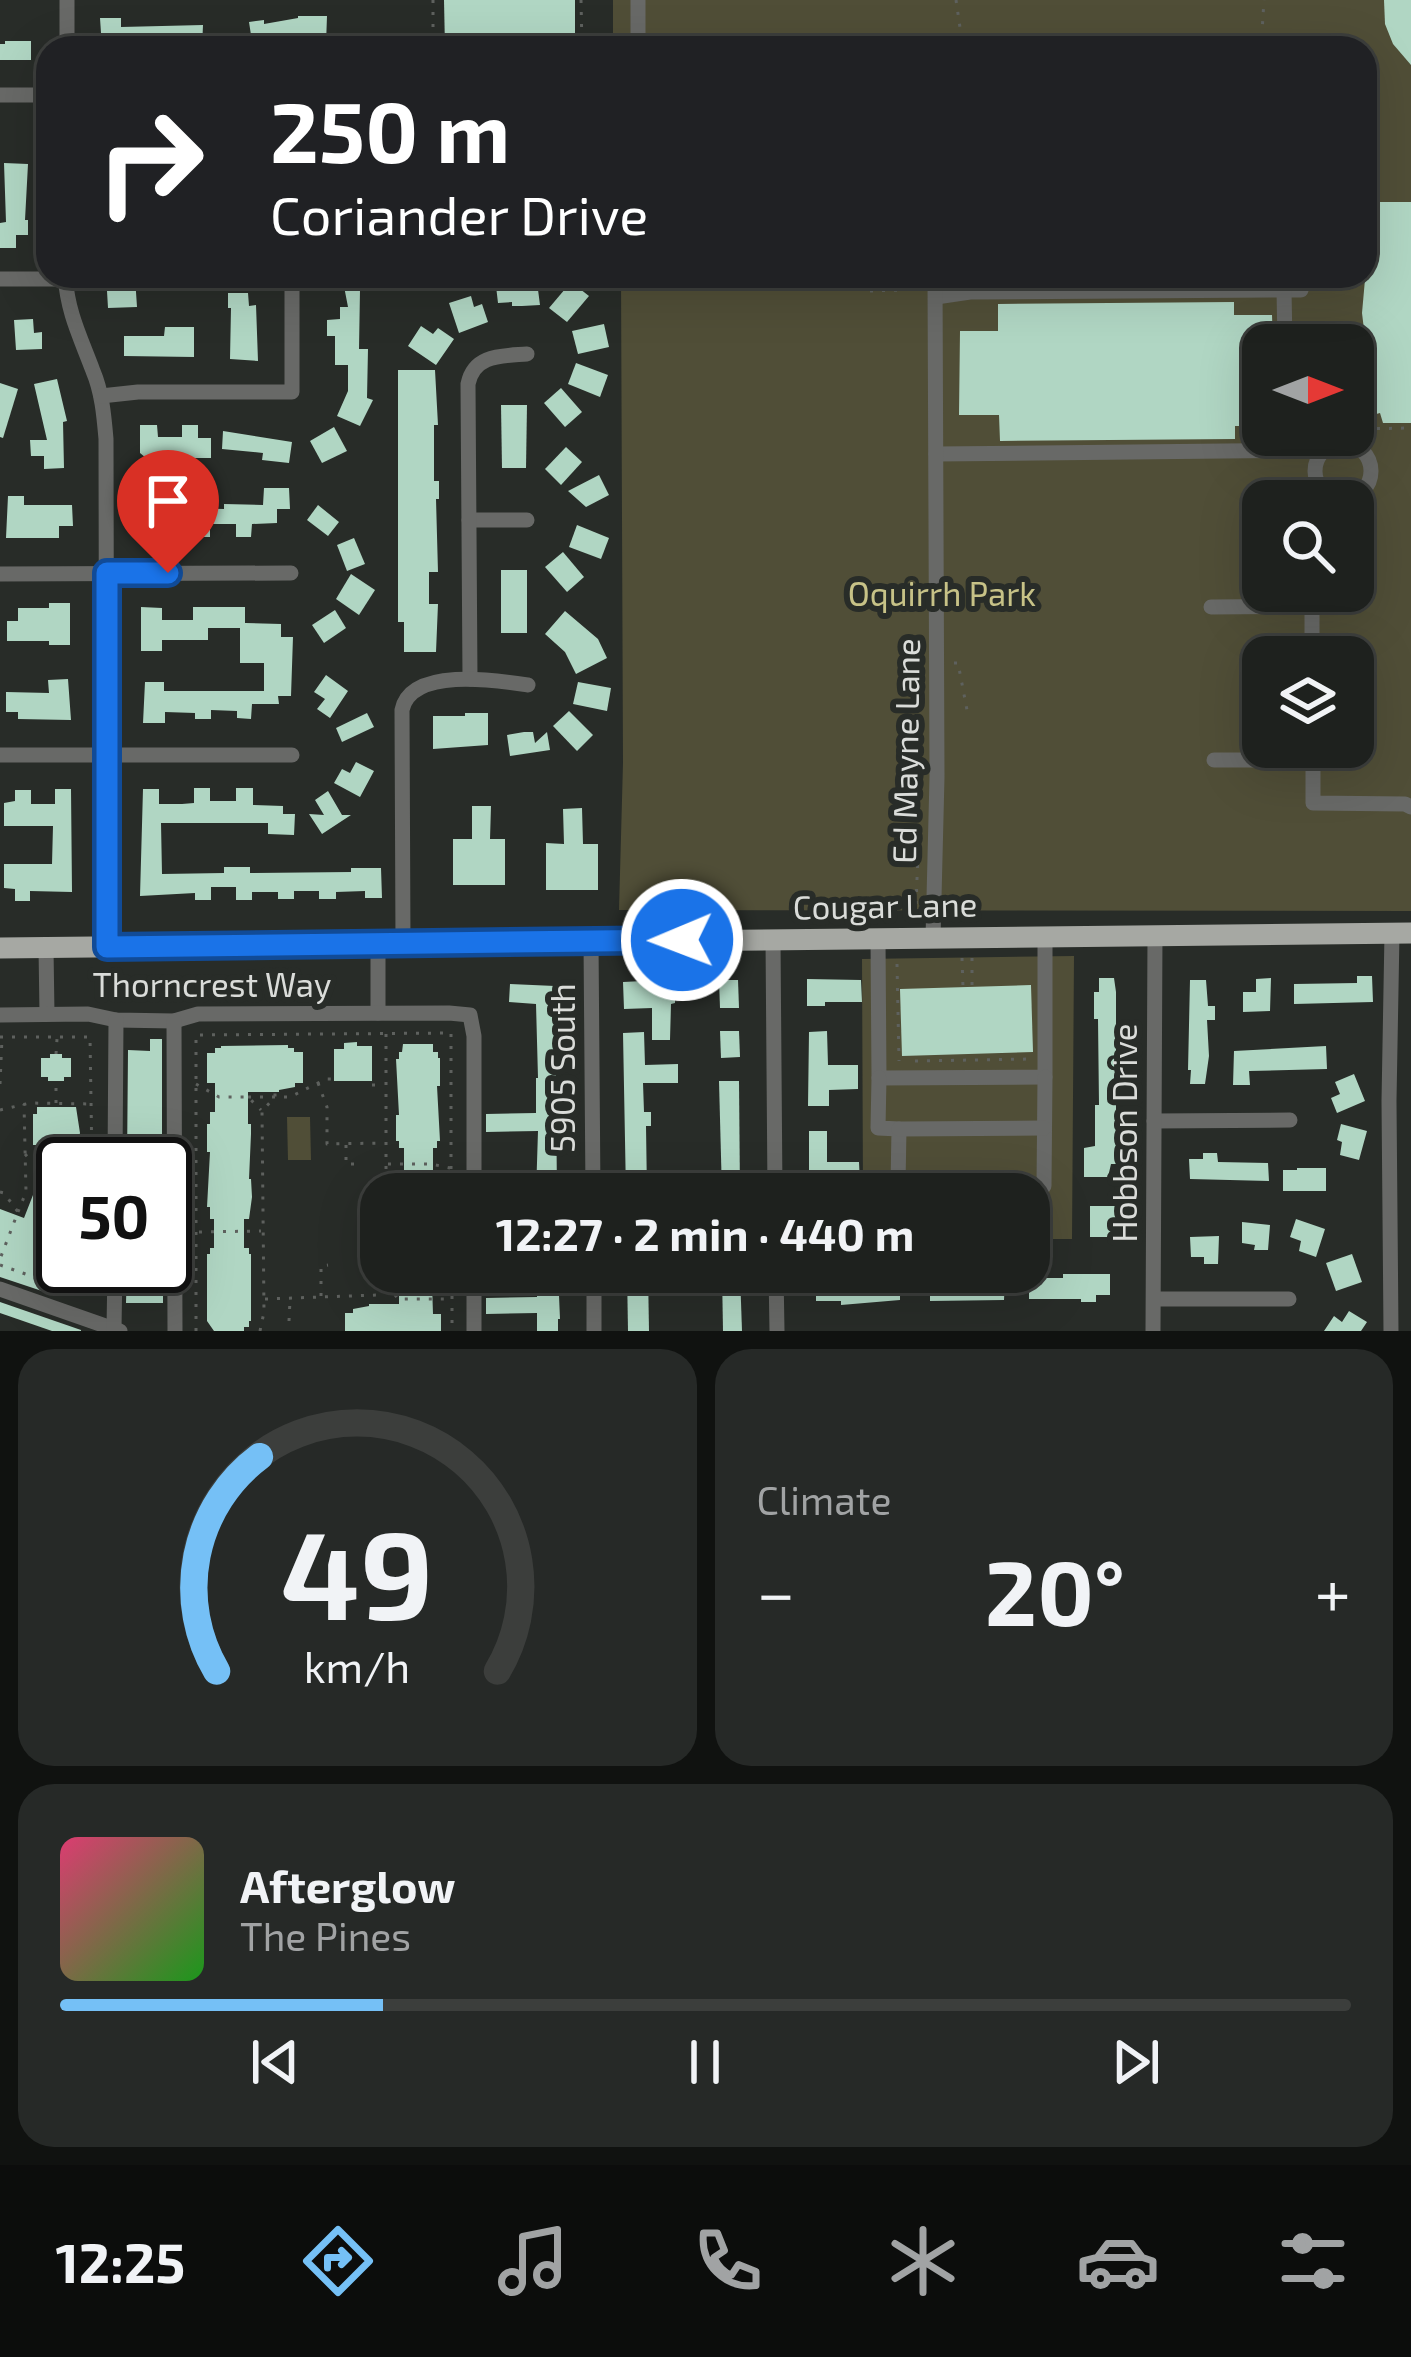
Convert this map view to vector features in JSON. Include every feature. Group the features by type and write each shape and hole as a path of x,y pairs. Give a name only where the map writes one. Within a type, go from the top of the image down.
{"main road":[{"name":"Cougar Lane","path":"0,948 1401,933"}],"street":[{"path":"67,0 67,36"},
{"path":"638,0 638,36"},
{"path":"0,95 36,95"},
{"path":"0,279 36,278"},
{"path":"67,288 73,325 95,374 106,439 107,947"},
{"path":"100,396 292,392 292,288"},
{"name":"Ed Mayne Lane","path":"933,938 936,288"},
{"path":"936,297 970,292 1302,288"},
{"path":"1284,290 1285,324"},
{"path":"470,680 468,384 477,365 498,357 527,355"},
{"path":"936,454 1242,444"},
{"path":"470,520 527,520"},
{"path":"0,574 291,573"},
{"path":"1211,607 1242,604"},
{"path":"403,943 404,700 422,685 470,680 528,685"},
{"path":"0,755 292,755"},
{"path":"1214,760 1242,758"},
{"path":"1313,768 1313,803 1411,807"},
{"path":"1391,1331 1389,1101 1401,933"},
{"name":"Hobbson Drive","path":"1153,1331 1155,935"},
{"path":"899,1129 898,1184 1044,1186 1045,936"},
{"path":"773,939 775,1173"},
{"path":"878,939 878,1128 1044,1128"},
{"name":"5905 South","path":"591,941 593,1173"},
{"name":"Thorncrest Way","path":"378,943 378,1013"},
{"name":"Thorncrest Way","path":"46,947 46,1014"},
{"name":"Thorncrest Way","path":"0,1015 88,1014 116,1020 174,1021 198,1014 470,1015 474,1173"},
{"path":"115,1137 116,1020"},
{"path":"174,1021 175,1331"},
{"path":"879,1078 1045,1078"},
{"path":"1154,1121 1290,1120"},
{"path":"0,1289 117,1330 116,1293"},
{"path":"474,1293 474,1331"},
{"path":"594,1293 594,1331"},
{"path":"776,1293 777,1331"},
{"path":"1154,1299 1289,1299"}],"path":[{"path":"433,0 433,36"},
{"path":"581,0 582,36"},
{"path":"956,0 961,36"},
{"path":"1262,36 1264,0"},
{"path":"433,26 442,26"},
{"path":"869,291 902,288"},
{"path":"1374,429 1411,428"},
{"path":"936,663 958,663 967,710 972,710"},
{"path":"962,958 963,987"},
{"path":"971,958 972,987"},
{"path":"897,964 898,1061 1039,1059"},
{"path":"196,1331 196,1035 451,1033 451,1173"},
{"path":"275,1034 275,1043"},
{"path":"349,1034 349,1043"},
{"path":"386,1034 390,1128 386,1173"},
{"path":"235,1035 235,1044"},
{"path":"0,1084 1,1037 90,1037 92,1137"},
{"path":"56,1054 58,1037"},
{"path":"442,1072 451,1072"},
{"path":"386,1073 394,1073"},
{"path":"196,1084 219,1097 290,1096 334,1079"},
{"path":"56,1081 56,1104"},
{"path":"318,1083 327,1107 327,1144 386,1143"},
{"path":"373,1085 386,1085"},
{"path":"260,1331 264,1308 262,1112 275,1095"},
{"path":"248,1097 262,1112"},
{"path":"0,1110 92,1104"},
{"path":"24,1105 24,1196 0,1262 36,1276"},
{"path":"442,1128 451,1128"},
{"path":"84,1130 92,1130"},
{"path":"196,1138 205,1138"},
{"path":"346,1144 346,1164 356,1164"},
{"path":"25,1158 36,1162"},
{"path":"386,1165 451,1168"},
{"path":"0,1192 18,1212"},
{"path":"196,1193 205,1193"},
{"path":"24,1196 31,1199"},
{"path":"196,1232 263,1231"},
{"path":"9,1236 17,1239"},
{"path":"312,1266 325,1265 321,1298"},
{"path":"196,1268 205,1268"},
{"path":"253,1268 263,1268"},
{"path":"264,1299 379,1293"},
{"path":"394,1293 413,1302 452,1299"},
{"path":"452,1293 452,1331"},
{"path":"373,1295 373,1304"},
{"path":"289,1321 290,1298"},
{"path":"196,1308 205,1308"},
{"path":"254,1308 264,1308"}],"green space":[{"name":"Oquirrh Park","path":"613,0 1411,0 1411,911 619,910 621,288 1377,288 1377,36 613,36"},
{"path":"1074,956 1072,1239 1050,1239 1050,1173 863,1173 862,959"},
{"path":"287,1117 310,1117 311,1160 288,1160"}],"building":[{"path":"444,0 575,0 575,36 445,36"},
{"path":"1384,0 1411,0 1411,65 1393,44 1385,24"},
{"path":"327,16 326,36 251,36 249,22"},
{"path":"100,18 121,18 121,27 203,25 203,36 101,36"},
{"path":"31,41 31,60 0,60 0,44"},
{"path":"4,163 28,164 28,235 16,235 16,248 0,248 0,223 6,222"},
{"path":"1380,202 1411,202 1411,423 1383,423 1380,413 1374,415 1374,324 1363,324 1362,313 1364,288 1377,288"},
{"path":"136,288 137,307 108,308 107,291"},
{"path":"344,288 363,288 359,349 368,349 367,398 373,400 360,426 337,416 348,391 348,365 335,365 335,336 327,336 327,320 340,319 340,307 348,307"},
{"path":"496,288 538,288 540,305 498,303"},
{"path":"566,288 579,288 589,296 567,322 549,308"},
{"path":"228,293 248,293 249,306 256,305 258,361 230,359"},
{"path":"471,296 474,307 482,304 488,322 459,333 449,303"},
{"path":"1234,302 1234,315 1272,315 1272,324 1242,324 1242,426 1235,426 1235,439 1000,441 999,415 959,415 960,331 998,331 998,304"},
{"path":"33,319 34,333 42,332 42,349 16,350 14,320"},
{"path":"604,324 609,347 578,354 572,331"},
{"path":"421,326 433,334 438,328 454,339 436,365 408,346"},
{"path":"165,327 194,327 194,357 124,356 124,336 164,336"},
{"path":"576,363 608,375 600,397 568,384"},
{"path":"398,370 435,370 438,572 429,572 429,604 438,604 436,652 404,652 404,622 398,622"},
{"path":"57,379 67,421 63,422 64,468 44,469 44,456 31,456 30,440 47,440 34,384"},
{"path":"0,383 18,389 3,438 0,437"},
{"path":"561,388 582,412 565,427 544,403"},
{"path":"501,405 527,405 526,468 502,468"},
{"path":"140,425 157,425 158,437 182,437 182,425 198,425 198,438 211,438 211,458 146,458 140,453"},
{"path":"334,427 347,451 322,463 310,441"},
{"path":"223,431 292,442 289,463 262,460 263,453 222,449"},
{"path":"566,447 582,462 561,485 545,469"},
{"path":"599,475 609,495 586,507 568,491"},
{"path":"264,488 289,488 290,509 277,509 277,523 252,524 251,537 236,537 236,524 210,524 210,537 194,537 194,529 168,529 168,538 152,538 152,526 141,526 141,507 263,505"},
{"path":"8,496 24,496 24,505 72,505 73,526 59,526 59,538 6,538"},
{"path":"318,505 339,522 328,536 307,520"},
{"path":"577,525 609,538 601,559 569,547"},
{"path":"354,538 365,564 347,571 337,545"},
{"path":"563,552 584,577 567,592 545,567"},
{"path":"501,570 527,570 527,633 501,633"},
{"path":"351,574 375,590 359,615 336,599"},
{"path":"49,603 70,603 70,645 7,641 7,621 18,621 18,608 49,608"},
{"path":"141,607 162,608 162,620 193,620 193,607 245,607 245,623 281,624 281,637 293,637 291,696 278,696 279,704 252,704 251,719 237,718 237,711 211,710 211,719 165,712 165,723 143,723 145,682 164,682 164,691 264,691 264,663 240,663 240,628 208,628 208,640 162,640 162,651 141,651"},
{"path":"335,610 346,628 324,643 312,625"},
{"path":"565,611 598,639 607,658 576,674 565,652 545,634"},
{"path":"326,675 348,691 330,718 317,709 325,699 314,692"},
{"path":"68,679 71,720 18,719 18,712 6,712 6,692 49,693 48,680"},
{"path":"578,682 611,688 607,711 573,704"},
{"path":"569,711 593,735 577,751 553,726"},
{"path":"367,713 374,727 342,742 336,728"},
{"path":"488,713 488,745 433,749 433,716"},
{"path":"533,732 535,743 547,732 550,750 510,756 507,735"},
{"path":"356,762 374,771 360,797 334,783 342,769 350,773"},
{"path":"194,788 210,788 210,801 236,801 236,788 253,788 253,805 283,806 283,814 295,814 294,835 268,834 268,823 161,823 162,874 224,873 224,867 250,867 250,873 381,868 382,898 365,898 365,891 336,892 336,899 319,899 319,891 294,891 294,899 278,899 278,892 252,892 252,900 236,900 236,887 211,887 211,900 195,900 195,893 140,896 143,789 159,789 159,804 182,804 194,803"},
{"path":"55,789 71,789 72,892 30,891 30,901 15,901 15,889 4,888 4,864 52,864 53,826 4,826 4,803 15,801 15,790 31,790 31,804 55,804"},
{"path":"328,791 342,815 351,815 322,834 309,814 324,815 315,800"},
{"path":"472,806 491,806 490,839 505,839 505,885 453,885 453,839 472,839"},
{"path":"582,808 583,844 598,844 598,890 546,890 546,843 564,844 563,809"},
{"path":"1357,976 1372,976 1373,1002 1294,1004 1294,984 1357,983"},
{"path":"1099,978 1114,978 1116,992 1116,1164 1111,1164 1108,1177 1084,1177 1084,1148 1095,1146 1095,1105 1099,1105 1094,992 1099,992"},
{"path":"1271,978 1270,1011 1243,1012 1243,992 1256,992 1256,979"},
{"path":"807,979 861,980 862,1002 807,1006"},
{"path":"719,980 738,980 739,1008 720,1008"},
{"path":"1190,980 1206,980 1208,1006 1215,1006 1215,1020 1207,1020 1205,1084 1190,1084"},
{"path":"643,981 643,985 675,984 670,1040 652,1040 652,1008 624,1009 623,982"},
{"path":"510,984 555,986 557,1173 537,1173 538,1131 486,1132 486,1114 536,1113 536,1004 509,1002"},
{"path":"1031,985 1033,1052 902,1056 900,989"},
{"path":"720,1031 739,1031 740,1057 721,1058"},
{"path":"827,1031 828,1065 858,1065 858,1089 829,1090 829,1106 808,1106 809,1032"},
{"path":"644,1032 645,1065 678,1064 678,1083 643,1083 644,1112 651,1112 651,1126 646,1126 647,1173 626,1173 623,1033"},
{"path":"150,1039 162,1039 162,1137 127,1137 128,1050 150,1051"},
{"path":"357,1042 357,1046 372,1046 372,1081 334,1081 334,1049"},
{"path":"403,1044 433,1044 440,1058 440,1141 433,1148 433,1173 404,1173 404,1148 396,1141 396,1059"},
{"path":"288,1045 294,1052 303,1052 303,1083 279,1092 248,1092 252,1197 249,1219 244,1219 244,1248 251,1254 251,1321 244,1331 214,1331 207,1321 207,1254 214,1248 214,1219 207,1207 207,1124 210,1112 215,1112 215,1083 207,1083 207,1053 221,1046"},
{"path":"1326,1046 1327,1069 1249,1071 1250,1085 1233,1085 1234,1051"},
{"path":"50,1054 71,1058 71,1077 48,1081 41,1077 41,1058 50,1058"},
{"path":"1354,1074 1365,1101 1337,1113 1331,1098 1340,1094 1335,1082"},
{"path":"719,1081 739,1081 740,1173 721,1173"},
{"path":"37,1107 76,1107 79,1137 36,1137 33,1145 33,1114"},
{"path":"1341,1124 1367,1131 1359,1160 1340,1155"},
{"path":"809,1131 827,1131 827,1162 859,1162 860,1173 809,1173"},
{"path":"1203,1153 1217,1153 1218,1162 1268,1163 1269,1181 1190,1179 1189,1159 1203,1159"},
{"path":"1326,1168 1326,1191 1283,1191 1283,1170"},
{"path":"33,1195 36,1289 0,1277 0,1209 24,1218"},
{"path":"1090,1206 1116,1206 1112,1237 1090,1237"},
{"path":"1296,1219 1325,1229 1316,1257 1299,1251 1301,1241 1290,1237"},
{"path":"1242,1222 1270,1225 1268,1250 1254,1250 1255,1245 1242,1243"},
{"path":"1219,1236 1218,1264 1191,1257 1190,1237"},
{"path":"1352,1254 1362,1282 1336,1291 1326,1263"},
{"path":"1063,1274 1110,1274 1110,1295 1096,1295 1096,1302 1029,1299 1029,1293 1050,1293 1050,1278 1063,1278"},
{"path":"126,1293 163,1293 163,1303 126,1303"},
{"path":"399,1293 432,1293 433,1314 441,1314 441,1331 345,1331 345,1313 353,1309 399,1304"},
{"path":"537,1293 559,1293 558,1331 537,1331 537,1313 486,1314 486,1298 537,1297"},
{"path":"627,1293 648,1293 649,1331 628,1331"},
{"path":"722,1293 741,1293 742,1331 723,1331"},
{"path":"816,1293 900,1293 900,1300 841,1305 841,1301 816,1301"},
{"path":"930,1293 1004,1293 1004,1300 930,1301"},
{"path":"0,1302 81,1331 52,1331 0,1313"},
{"path":"1349,1311 1367,1322 1361,1331 1324,1331 1334,1316 1342,1322"}],"route":[{"path":"168,573 107,573 107,947 682,940"}]}
